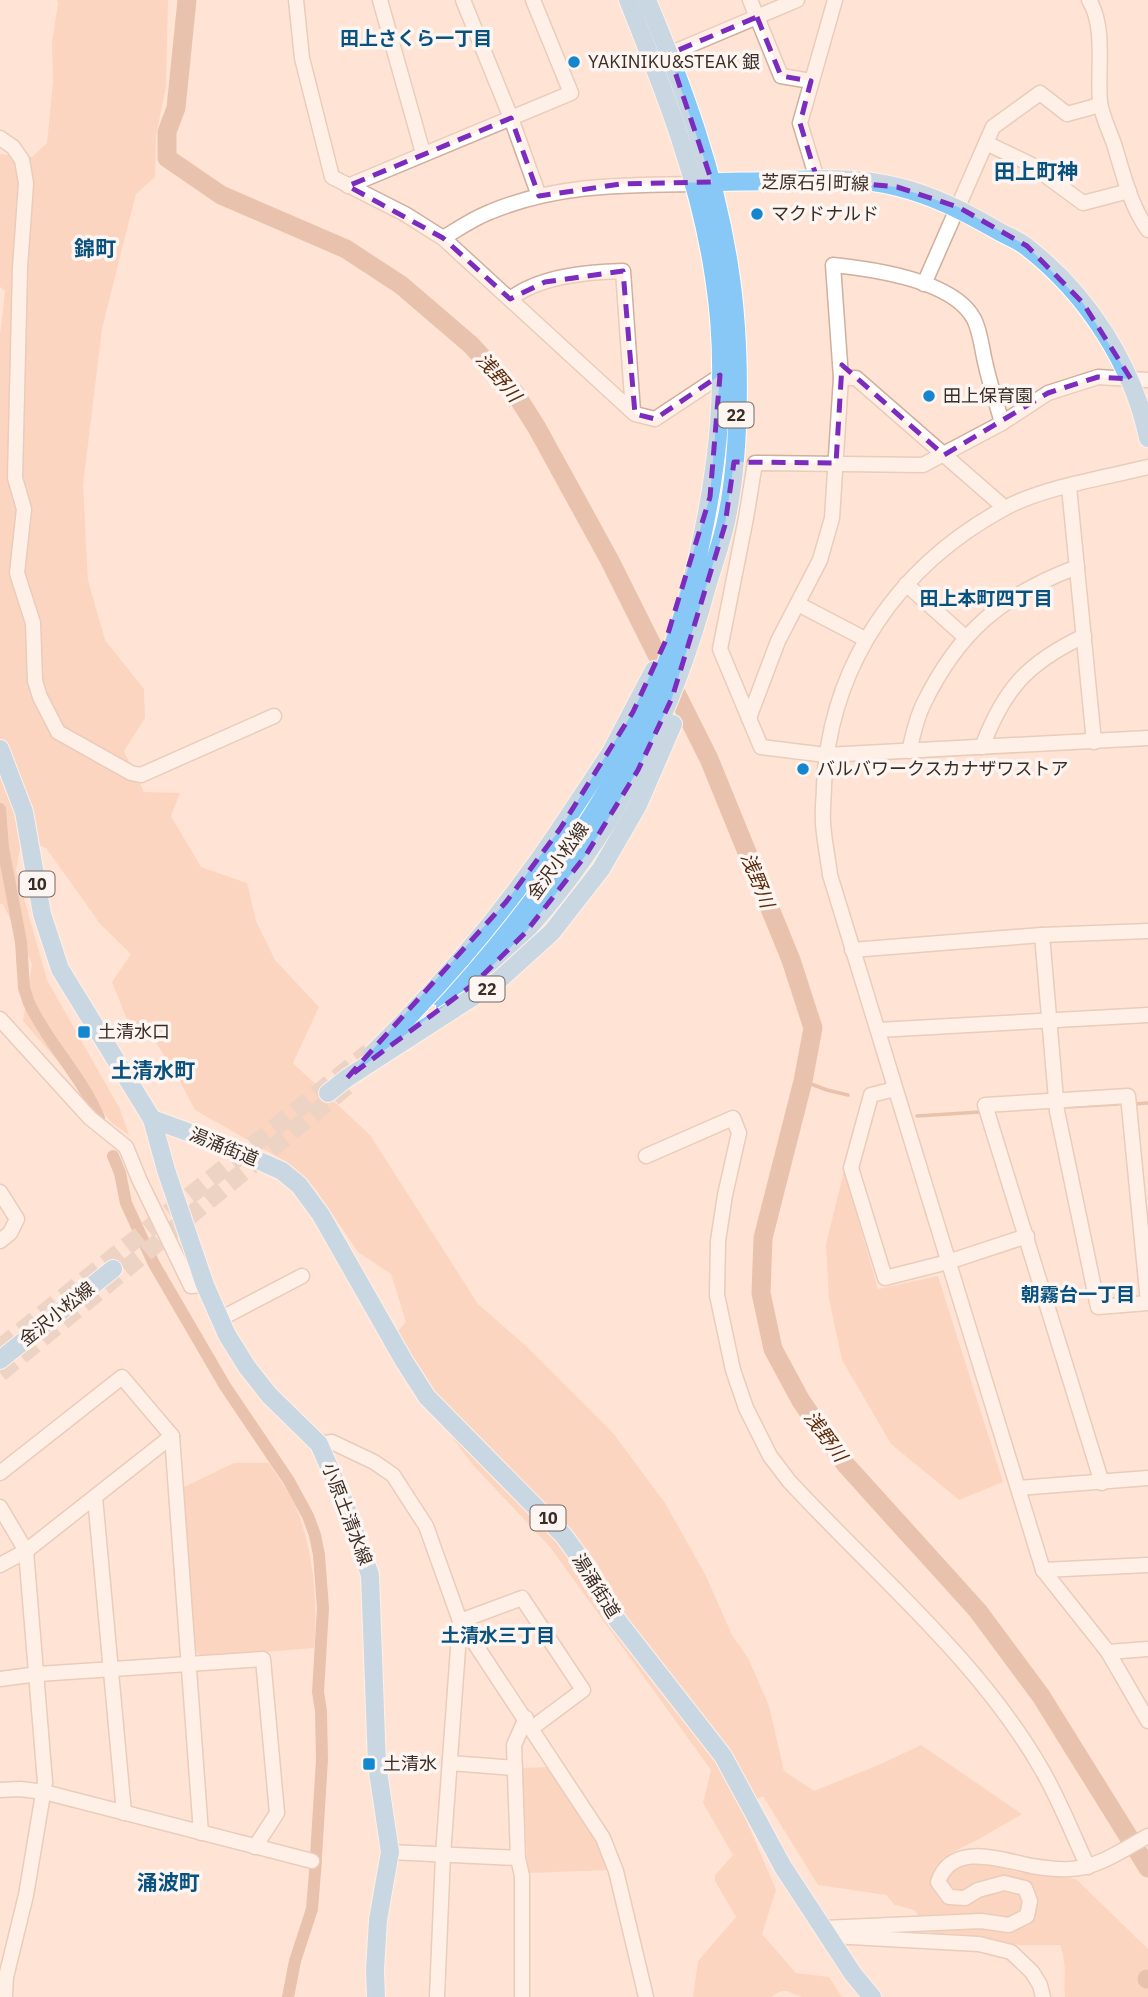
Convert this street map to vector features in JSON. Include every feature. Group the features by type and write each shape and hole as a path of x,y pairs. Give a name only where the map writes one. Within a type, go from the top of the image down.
{"main road":[{"name":"22","path":"628,0 703,183 702,214 715,280 720,376"},
{"name":"22","path":"346,1078 499,981 552,932 601,869 638,805 717,579 734,462 736,347 729,268 703,183 687,101 647,0"},
{"name":"芝原石引町線","path":"703,183 817,179 855,180 897,187 958,208 1027,246 1058,274 1083,303 1139,379 1148,438"},
{"name":"金沢小松線","path":"654,754 593,844 525,933 475,983 373,1057 463,972 520,913 547,880 600,802 679,617 710,497 717,447 720,376"},
{"name":"22","path":"328,1093 380,1046 456,963 561,829 611,752 637,719"},
{"name":"10","path":"0,749 24,812 42,914 60,969 152,1119"},
{"name":"小原土清水線","path":"152,1119 163,1161 205,1285 227,1335 269,1395 319,1444 343,1499 370,1575 377,1765 390,1852 379,1920 376,1997"},
{"name":"湯涌街道","path":"152,1119 226,1146 282,1171 299,1185 321,1215 427,1397 564,1536 589,1570 617,1620 723,1756 783,1867 853,1974 872,1997"},
{"name":"金沢小松線","path":"0,1360 113,1269"}],"street":[{"path":"296,0 302,58 332,177 405,214 443,238 633,412 655,419 720,376"},
{"path":"380,0 423,153"},
{"path":"463,0 539,196"},
{"path":"348,186 571,93 533,0"},
{"path":"750,0 781,76 811,81"},
{"path":"670,54 797,0"},
{"path":"817,179 800,123 835,0"},
{"path":"1088,0 1093,7 1100,45 1100,105 1129,191 1148,230"},
{"path":"924,284 993,127 1040,93 1067,114 1100,105"},
{"path":"0,138 13,148 22,160 26,183 20,268 15,425 15,478 24,509 17,573 33,623 35,681 40,697 58,732 131,773 141,775 274,716"},
{"path":"986,143 1030,164 1083,204 1129,191"},
{"path":"443,238 489,212 569,189 621,184 703,183"},
{"path":"749,719 778,641 820,560 832,518 841,377 833,265 874,270 924,284 941,291 973,317 1002,423"},
{"path":"510,299 545,282 592,271 623,271 633,412"},
{"path":"841,377 856,378 1005,508"},
{"path":"734,462 923,465 1002,423 1048,393 1098,377 1139,379"},
{"path":"755,463 719,649 761,747 826,755 1148,738"},
{"path":"1148,467 1030,498 1005,508 945,546 906,584 865,639 837,704 826,755 823,821 830,876 1044,1570 1108,1651 1148,1721"},
{"path":"1069,487 1094,742"},
{"path":"909,751 922,706 965,637 990,613 1040,581 1077,567"},
{"path":"906,584 965,637"},
{"path":"798,604 865,639"},
{"path":"982,747 1006,696 1022,675 1055,650 1084,636"},
{"path":"852,950 1042,935 1148,931"},
{"path":"1042,935 1056,1101 1098,1307 1148,1303 1128,1096 1056,1101 985,1105 1102,1483"},
{"path":"877,1030 1148,1015"},
{"path":"0,1019 90,1118 126,1147 191,1286 205,1285"},
{"path":"895,1089 871,1095 851,1168 886,1278 948,1262 1027,1236"},
{"path":"646,1156 733,1118 739,1133 718,1241 717,1295 733,1370 746,1408 770,1456 789,1481 958,1657 1002,1711 1041,1769 1094,1864"},
{"path":"0,1192 17,1219 10,1233 0,1241"},
{"path":"220,1319 302,1276"},
{"path":"0,1473 122,1377 172,1436 201,1833"},
{"path":"0,1565 26,1551 172,1436"},
{"path":"319,1444 332,1443 374,1462 393,1475 426,1526 460,1621 603,1838 616,1871 646,1997"},
{"path":"1018,1488 1148,1478"},
{"path":"95,1497 124,1813"},
{"path":"0,1507 26,1551 45,1782 26,1895 6,1977 5,1997"},
{"path":"1044,1570 1148,1565"},
{"path":"460,1621 522,1598 583,1690 529,1723 514,1745 518,1858 522,1876 523,1997"},
{"path":"437,1997 443,1855 460,1621"},
{"path":"1108,1651 1148,1650"},
{"path":"0,1679 262,1659 277,1813 255,1847"},
{"path":"450,1763 515,1768"},
{"path":"0,1790 44,1792 312,1861"},
{"path":"826,1932 981,1921 1009,1925 1018,1923 1027,1916 1030,1901 1025,1888 1004,1883 978,1890 965,1898 949,1897 938,1882 941,1871 953,1861 972,1856 992,1856 1035,1867 1069,1869 1094,1864 1148,1836"},
{"path":"390,1852 518,1858"},
{"path":"826,1932 979,1944 1010,1952 1032,1972 1043,1997"}],"highlighted area":[{"path":"757,17 781,76 811,81 800,123 817,179 897,187 958,207 1027,246 1083,303 1131,379 1098,377 1048,393 944,455 842,365 836,463 734,462 725,525 672,698 638,770 586,855 525,933 475,983 347,1078 506,902 560,829 633,712 666,640 710,497 720,375 655,419 635,414 623,271 545,282 510,299 443,238 348,186 511,118 539,196 621,184 712,182 669,54"}],"shaded area":[{"path":"57,0 168,0 166,86 156,136 155,177 136,194 102,329 83,485 88,580 105,640 144,689 145,718 124,751 144,792 180,793 171,816 201,867 247,883 256,921 275,960 319,1007 293,1063 370,1135 478,1304 525,1345 613,1433 665,1503 705,1574 732,1635 748,1658 769,1706 784,1771 814,1791 921,1745 1022,1814 949,1854 1017,1872 1076,1879 1148,1949 1148,1997 1065,1997 1065,1966 1060,1945 1021,1945 932,1934 914,1910 895,1905 886,1895 818,1885 763,1796 741,1808 776,1890 762,1934 796,1973 829,1977 842,1997 802,1997 784,1991 771,1997 693,1997 698,1961 736,1917 715,1881 715,1875 733,1855 703,1803 711,1770 550,1547 473,1465 384,1347 406,1322 391,1274 358,1252 316,1190 290,1164 195,1110 154,1040 128,1022 112,982 131,954 101,925 46,848 22,838 16,870 47,980 120,1109 129,1135 113,1124 23,1021 32,964 3,904 0,904 0,335 5,291 0,287 0,154 32,157 47,143"},
{"path":"844,1171 878,1289 938,1276 1003,1482 959,1500 891,1444 842,1360 829,1299 826,1244"},
{"path":"234,1463 269,1463 296,1508 308,1547 314,1581 314,1648 201,1657 195,1650 182,1488"},
{"path":"550,1767 599,1844 609,1870 528,1873 522,1768"}],"waterway":[{"name":"浅野川","path":"187,0 176,108 167,132 167,158 221,195 346,249 401,285 471,345 515,393 609,559 709,759 791,960 813,1028 803,1081 763,1238 761,1293 773,1349 801,1401 846,1465 978,1611 1041,1696 1148,1868"},
{"path":"0,809 3,848 21,942 24,988 28,1000"},
{"path":"29,1003 84,1088 99,1118"},
{"path":"803,1081 848,1095"},
{"path":"1134,1104 1148,1103"},
{"path":"1067,1107 1118,1104"},
{"path":"917,1116 980,1112"},
{"path":"113,1156 120,1173 126,1203 154,1264 225,1386 289,1481 315,1535 323,1608 318,1692 322,1760 316,1856"},
{"path":"288,1997 295,1961 312,1909 316,1860"}],"tunnel":[{"path":"0,1348 369,1052"},
{"path":"0,1373 347,1086"}],"place":[{"name":"YAKINIKU&STEAK 銀","path":"574,62"},
{"name":"マクドナルド","path":"757,214"},
{"name":"田上保育園","path":"929,396"},
{"name":"バルバワークスカナザワストア","path":"803,769"},
{"name":"土清水口","path":"84,1032"},
{"name":"土清水","path":"369,1764"}],"district":[{"name":"田上さくら一丁目","path":"416,38"},
{"name":"田上町神","path":"1036,172"},
{"name":"錦町","path":"95,249"},
{"name":"田上本町四丁目","path":"986,598"},
{"name":"土清水町","path":"153,1071"},
{"name":"朝霧台一丁目","path":"1078,1294"},
{"name":"土清水三丁目","path":"498,1635"},
{"name":"涌波町","path":"168,1883"}]}
